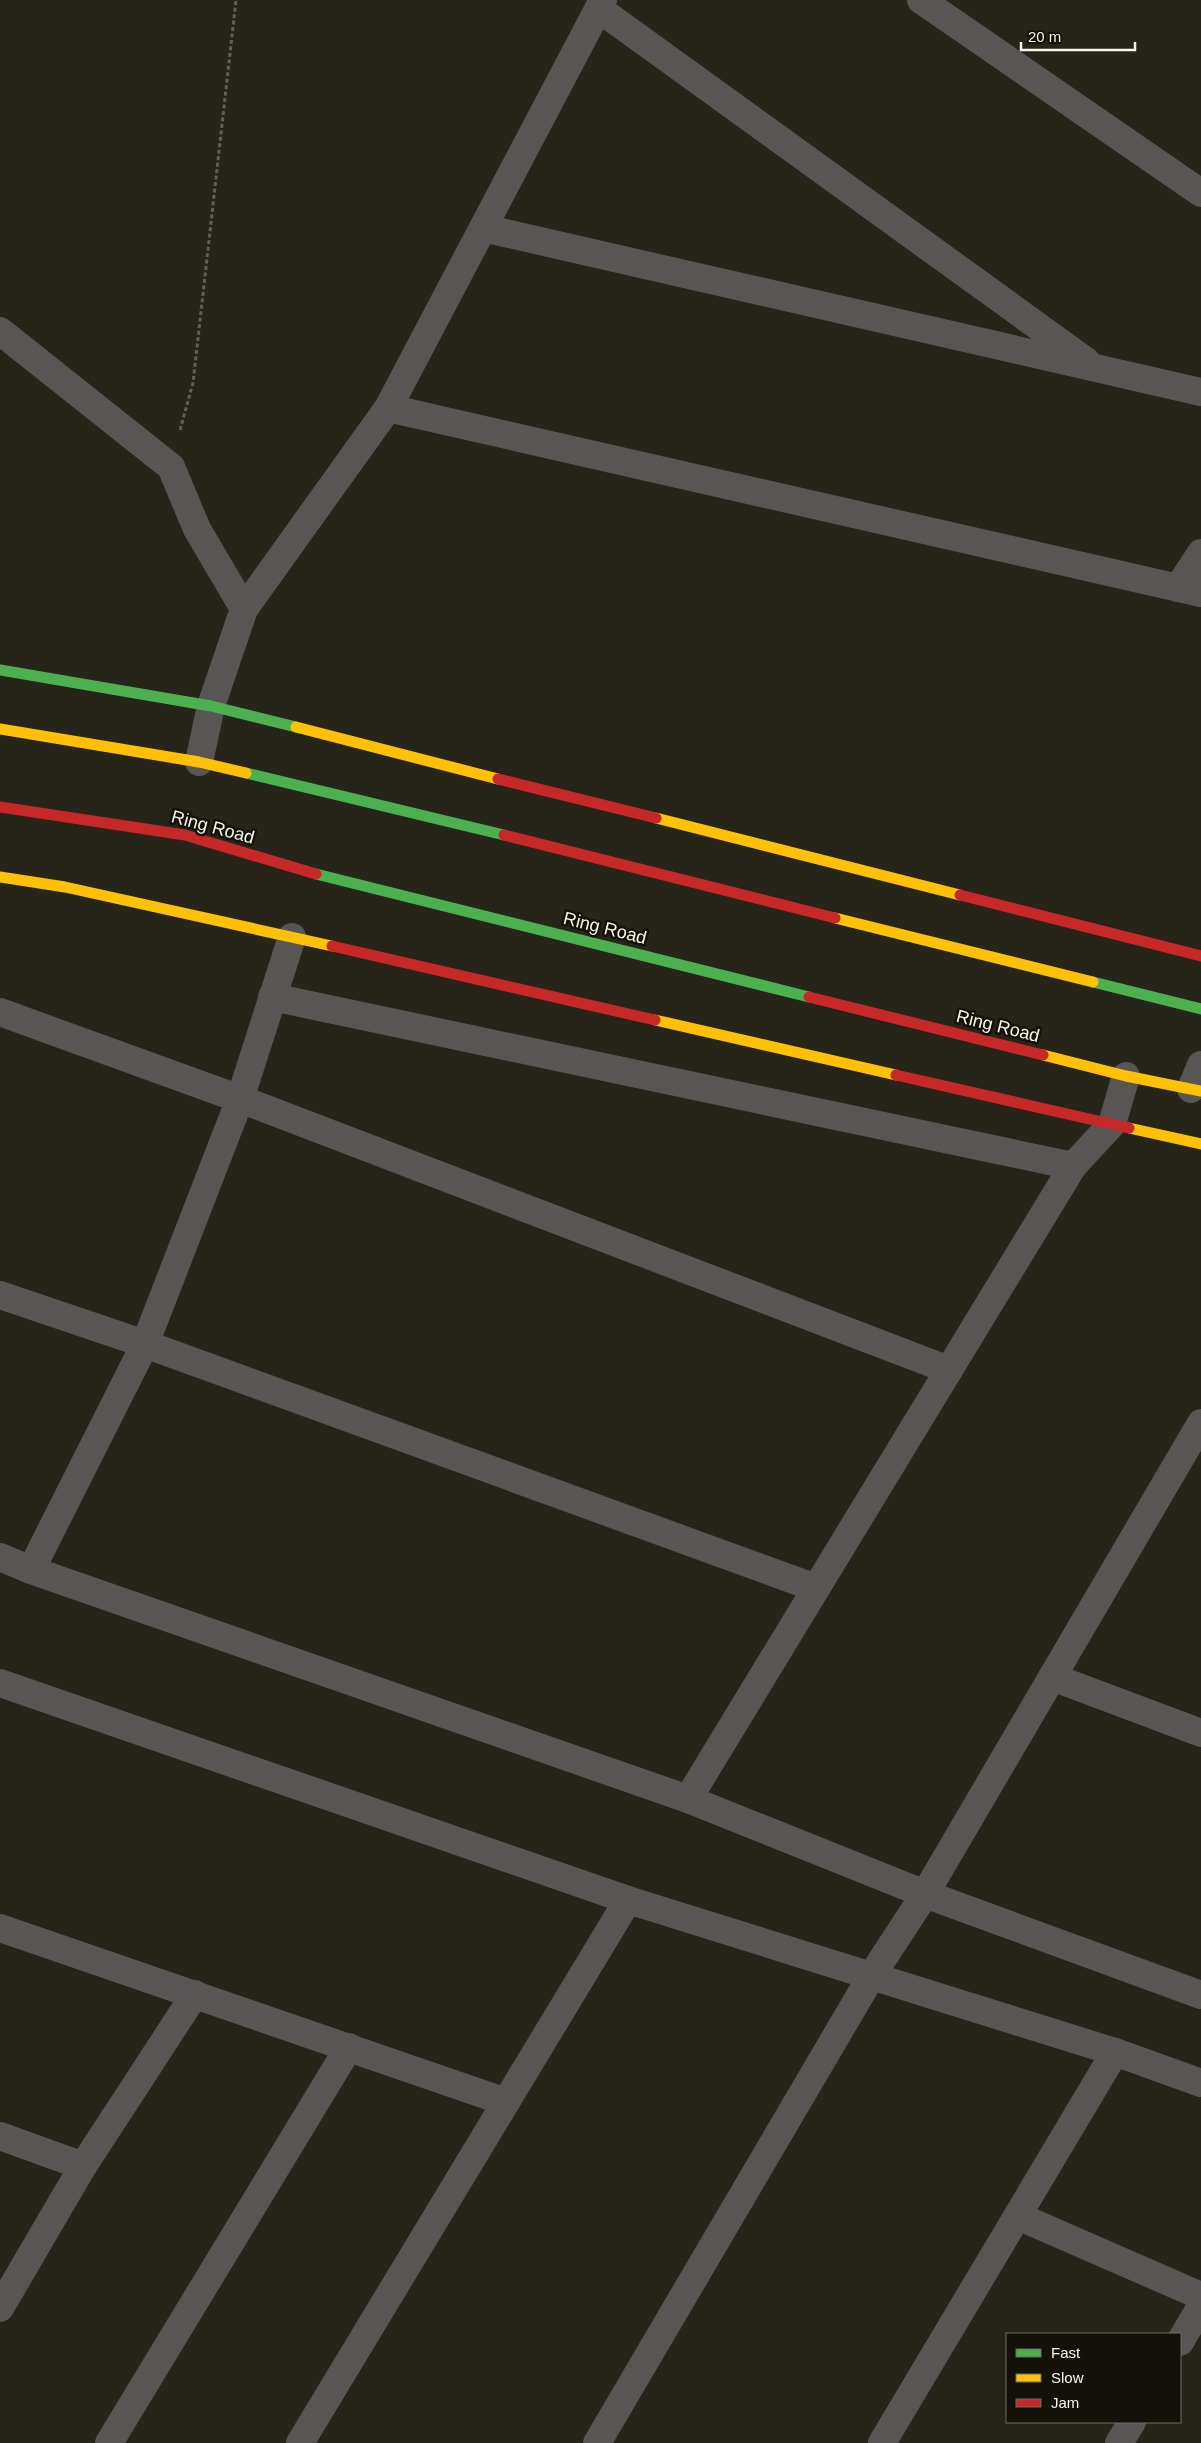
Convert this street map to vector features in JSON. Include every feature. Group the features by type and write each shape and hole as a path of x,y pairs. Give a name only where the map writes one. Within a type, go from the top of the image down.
{"main road":[{"path":"0,670 211,706 1201,956"},
{"path":"0,729 199,762 318,789 1201,1009"},
{"name":"Ring Road","path":"0,807 185,835 302,871 1126,1076 1198,1082"},
{"path":"0,877 65,887 292,937 840,1060 1201,1144"}],"street":[{"path":"921,0 1201,194"},
{"path":"199,762 211,706 244,609 388,408 601,4 1096,368"},
{"path":"483,228 1201,392"},
{"path":"0,332 171,467 197,529 244,609"},
{"path":"388,408 1190,591 1201,553"},
{"path":"31,1570 145,1344 240,1099 292,937"},
{"path":"272,997 1073,1166"},
{"path":"0,1012 240,1099 949,1370"},
{"path":"688,1799 1073,1166 1112,1124 1126,1076"},
{"path":"0,1295 145,1344 816,1588"},
{"path":"597,2443 872,1975 925,1894 1052,1677 1193,1455 1201,1423"},
{"path":"0,1557 31,1570 688,1799 925,1894 1201,1995"},
{"path":"1052,1677 1201,1733"},
{"path":"0,1683 628,1900 1115,2052 1201,2083"},
{"path":"300,2443 628,1900"},
{"path":"0,1928 506,2102"},
{"path":"0,2308 83,2166 195,1994"},
{"path":"109,2443 349,2047"},
{"path":"882,2443 1115,2052"},
{"path":"0,2136 83,2166"},
{"path":"1018,2216 1201,2296"},
{"path":"1181,2340 1201,2306"},
{"path":"1119,2443 1131,2423"}],"path":[{"path":"171,467 192,383 236,0"}],"traffic: fast":[{"path":"0,670 211,706 296,727"},
{"path":"246,773 504,835"},
{"path":"316,874 809,997"},
{"path":"1093,982 1201,1009"}],"traffic: slow":[{"path":"296,727 498,779"},
{"path":"0,729 199,762 246,773"},
{"path":"656,818 960,895"},
{"path":"0,877 65,887 332,946"},
{"path":"835,918 1093,982"},
{"path":"655,1020 896,1075"},
{"path":"1043,1055 1126,1076 1201,1091"},
{"path":"1129,1128 1201,1144"}],"traffic: jam":[{"path":"498,779 656,818"},
{"path":"0,807 185,835 316,874"},
{"path":"504,835 835,918"},
{"path":"960,895 1201,956"},
{"path":"332,946 655,1020"},
{"path":"809,997 1043,1055"},
{"path":"896,1075 1129,1128"}]}
